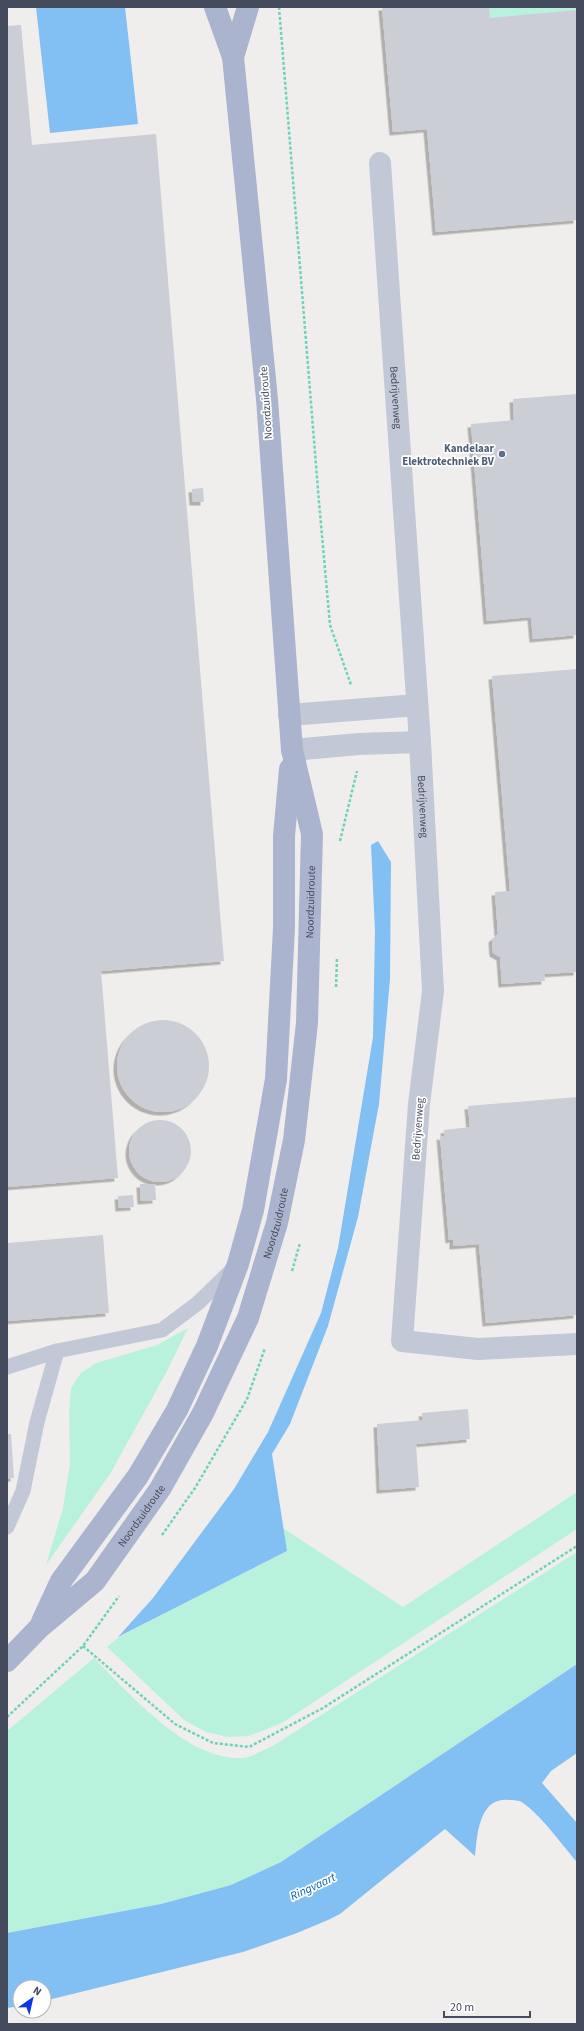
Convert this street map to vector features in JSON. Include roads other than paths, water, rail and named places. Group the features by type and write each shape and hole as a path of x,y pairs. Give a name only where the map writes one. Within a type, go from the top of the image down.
{"main road":[{"name":"Noordzuidroute","path":"7,1661 39,1628 95,1581 160,1489 203,1413 248,1318 277,1223 294,1140 307,1023 312,834 292,750 267,399 233,57 215,7"},
{"name":"Noordzuidroute","path":"233,57 248,7"},
{"name":"Noordzuidroute","path":"39,1628 61,1581 138,1476 177,1410 207,1346 238,1264 253,1210 276,1079 283,960 284,836 292,750"}],"street":[{"name":"Bedrijvenweg","path":"380,163 420,742 433,991 419,1104 402,1342 478,1349 577,1344"},
{"path":"289,715 417,705"},
{"path":"292,750 359,744 420,742"}],"lane":[{"path":"7,1367 57,1351 162,1330 198,1303 238,1264"},
{"path":"7,1527 23,1491 38,1422 57,1351"}],"water":[{"path":"36,7 125,7 138,124 50,133"},
{"path":"378,841 391,862 390,979 379,1104 358,1217 328,1326 290,1424 272,1454 287,1551 118,1637 153,1598 234,1489 268,1432 321,1313 338,1248 373,1037 375,931 371,845"},
{"name":"Ringvaart","path":"577,1664 577,1753 551,1771 542,1783 577,1823 577,1862 544,1822 530,1808 522,1802 499,1800 491,1804 482,1819 477,1838 475,1856 445,1829 340,1914 328,1920 297,1933 243,1952 52,1999 52,1979 12,1979 12,2007 7,2008 7,1933 161,1904 231,1885 281,1862"}],"place":[{"name":"Kandelaar Elektrotechniek BV","path":"502,454"}]}
